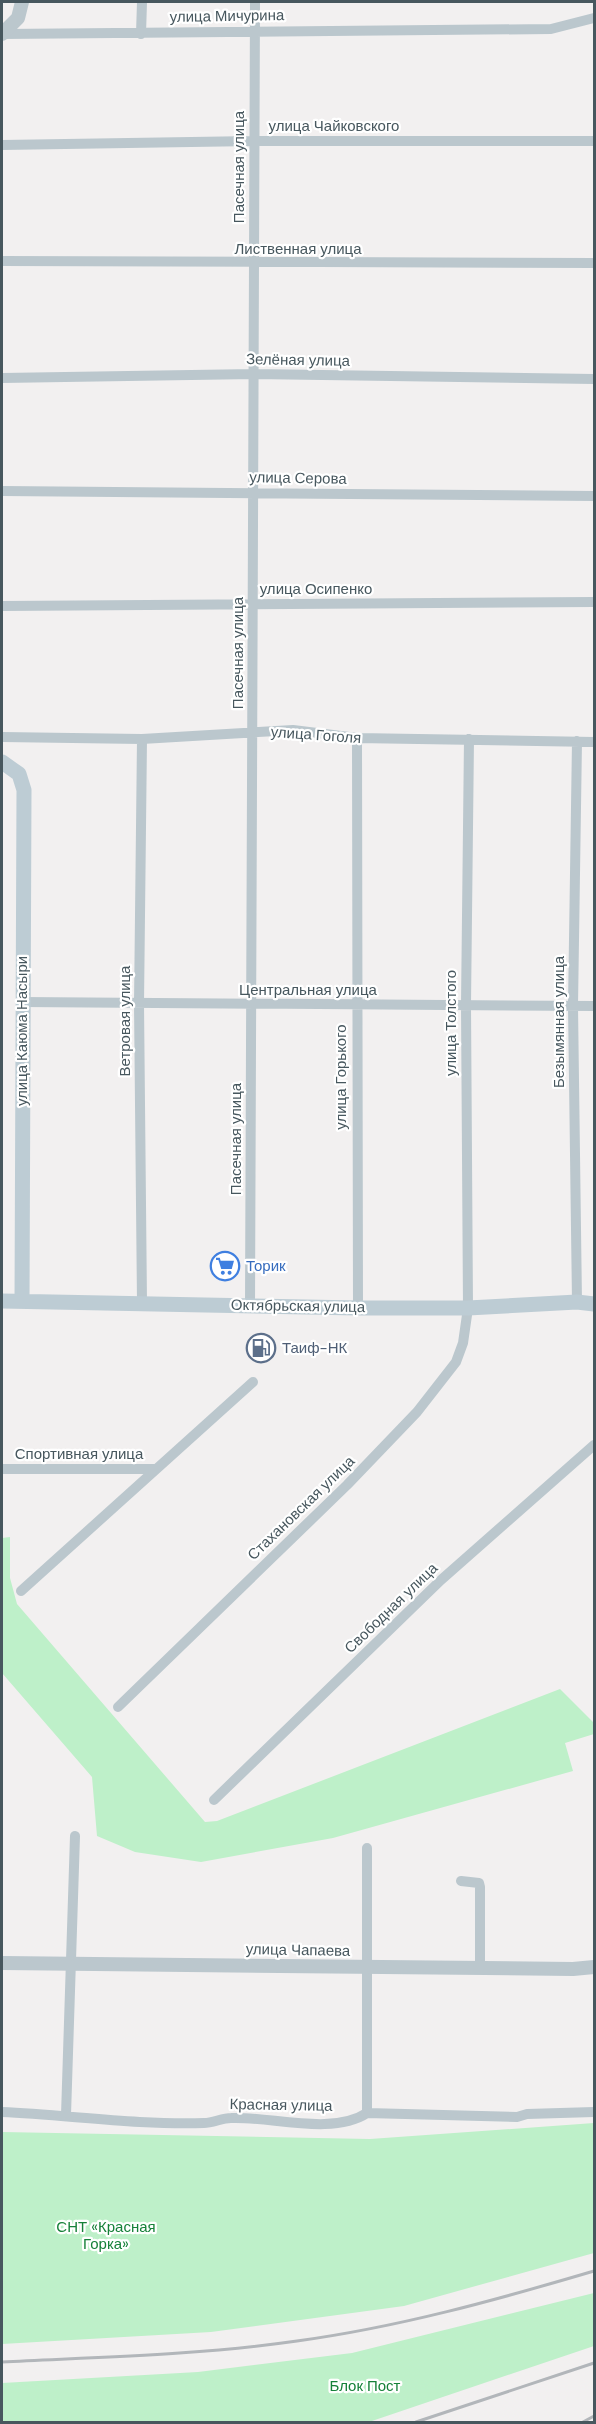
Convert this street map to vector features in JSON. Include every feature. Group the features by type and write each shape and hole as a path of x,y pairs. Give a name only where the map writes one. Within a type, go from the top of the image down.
{"main road":[{"name":"улица Каюма Насыри","path":"6,764 19,774 24,790 22,1301"},
{"name":"Октябрьская улица","path":"2,1301 358,1308 468,1308 577,1302 594,1304"}],"street":[{"path":"2,34 18,18 22,2"},
{"path":"141,34 142,2"},
{"name":"Пасечная улица","path":"250,1306 255,2"},
{"name":"улица Мичурина","path":"2,34 551,29 594,18"},
{"name":"улица Чайковского","path":"2,145 254,141 594,141"},
{"name":"Лиственная улица","path":"2,261 254,264 594,263"},
{"name":"Зелёная улица","path":"2,378 254,374 594,379"},
{"name":"улица Серова","path":"2,491 594,496"},
{"name":"улица Осипенко","path":"2,606 594,602"},
{"name":"улица Гоголя","path":"2,737 142,739 292,730 357,738 594,742"},
{"name":"улица Горького","path":"357,738 358,1308"},
{"name":"Ветровая улица","path":"142,739 139,1004 142,1303"},
{"name":"улица Толстого","path":"468,739 466,1005 468,1308"},
{"name":"Безымянная улица","path":"577,741 573,1006 577,1302"},
{"name":"Центральная улица","path":"22,1002 594,1006"},
{"name":"Стахановская улица","path":"118,1707 347,1485 417,1412 456,1362 463,1343 468,1308"},
{"path":"21,1591 253,1382"},
{"name":"Свободная улица","path":"214,1800 441,1580 594,1445"},
{"name":"Спортивная улица","path":"2,1469 156,1469"},
{"path":"66,2115 75,1836"},
{"path":"367,1848 365,1967 367,2112"},
{"path":"461,1881 479,1883 480,1968"},
{"name":"улица Чапаева","path":"2,1963 594,1967"},
{"name":"Красная улица","path":"2,2112 66,2115 104,2120 206,2123 230,2118 293,2122 344,2121 357,2119 367,2112 517,2117 527,2114 594,2112"}],"green space":[{"path":"10,1537 10,1578 17,1604 205,1822 217,1821 560,1689 594,1723 594,1734 565,1743 573,1771 333,1838 201,1862 135,1852 97,1836 92,1777 2,1673 2,1538"},
{"name":"СНТ «Красная Горка»","path":"594,2123 594,2253 404,2306 211,2332 2,2344 2,2132 370,2139"},
{"name":"Блок Пост","path":"594,2293 594,2346 369,2422 2,2422 2,2383 198,2372 352,2353"}],"railway":[{"path":"2,2362 186,2352 297,2341 447,2312 594,2271"},
{"path":"416,2422 594,2363"},
{"path":"583,2422 594,2416"}],"place":[{"name":"Торик","path":"225,1266"},
{"name":"Таиф-НК","path":"261,1348"}]}
